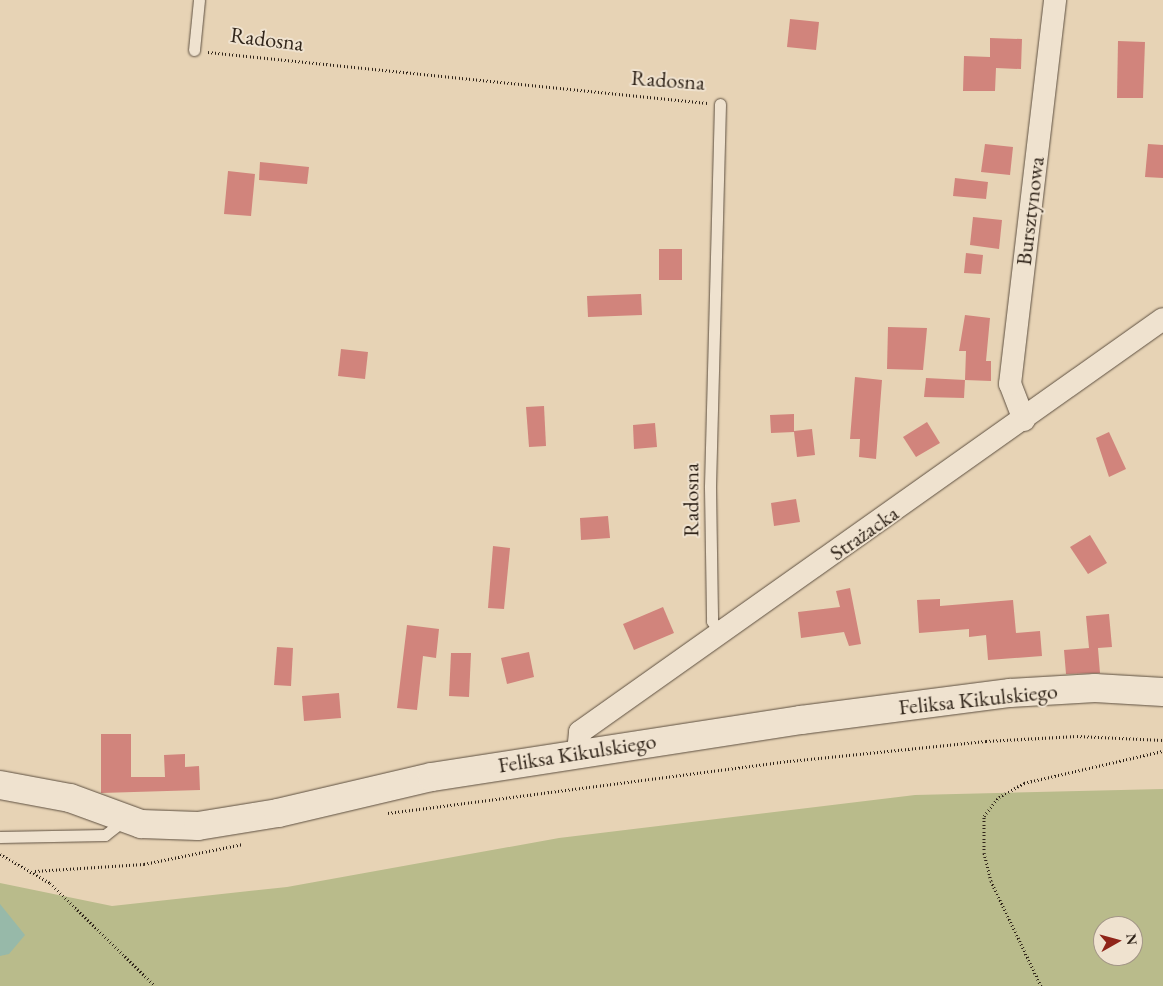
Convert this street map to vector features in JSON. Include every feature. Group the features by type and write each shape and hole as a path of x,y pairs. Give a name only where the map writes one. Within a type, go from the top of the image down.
{"main road":[{"name":"Feliksa Kikulskiego","path":"0,785 70,798 125,818 179,827 231,822 432,777 578,752 1010,693 1095,688 1163,692"}],"street":[{"name":"Bursztynowa","path":"1024,420 1010,384 1055,0"},
{"name":"Strażacka","path":"578,752 580,732 1024,420 1163,319"}],"lane":[{"path":"194,50 200,0"},
{"name":"Radosna","path":"720,104 710,488 712,621 721,634"},
{"path":"0,837 105,836 125,818"}],"path":[{"name":"Radosna","path":"194,50 343,69 720,104"},
{"path":"380,815 770,763 986,741 1077,736 1163,740"},
{"path":"1041,986 991,881 984,853 984,816 999,797 1024,783 1163,751"},
{"path":"35,871 144,864 253,842"},
{"path":"0,854 35,871 155,986"}],"green space":[{"path":"1163,789 1163,986 0,986 0,883 112,906 287,887 559,838 915,795"}],"shaded area":[{"path":"0,904 25,935 9,954 0,956"}],"building":[{"path":"790,19 819,22 816,50 787,47"},
{"path":"990,38 1022,39 1021,69 996,68 995,91 963,91 964,56 990,57"},
{"path":"1118,41 1145,42 1143,98 1117,98"},
{"path":"985,144 1013,147 1010,175 981,172"},
{"path":"1148,144 1163,145 1163,178 1145,177"},
{"path":"260,162 309,167 307,184 259,180"},
{"path":"228,171 255,174 251,216 224,214"},
{"path":"955,178 988,182 986,199 953,196"},
{"path":"973,217 1002,220 999,249 970,245"},
{"path":"659,249 682,249 682,280 659,280"},
{"path":"966,253 983,255 981,274 964,273"},
{"path":"641,294 642,315 588,317 587,296"},
{"path":"965,315 990,318 986,361 991,361 991,381 965,380 966,351 959,351"},
{"path":"888,327 927,328 923,370 887,369"},
{"path":"341,349 368,352 365,379 338,376"},
{"path":"855,377 882,380 876,459 859,457 860,439 850,439"},
{"path":"926,378 965,380 964,398 924,397"},
{"path":"544,406 546,446 529,447 526,407"},
{"path":"794,414 794,431 812,429 815,455 797,457 794,432 771,433 770,415"},
{"path":"927,422 940,443 916,457 903,437"},
{"path":"655,423 657,447 634,449 633,425"},
{"path":"1109,432 1126,469 1109,477 1096,438"},
{"path":"796,499 800,522 774,526 771,503"},
{"path":"608,516 610,538 581,540 580,518"},
{"path":"1090,535 1107,563 1088,574 1070,547"},
{"path":"493,546 510,548 504,609 488,608"},
{"path":"850,588 861,644 849,646 844,632 801,638 798,612 840,607 836,591"},
{"path":"940,599 940,606 1013,600 1016,633 1040,631 1042,656 988,660 986,635 969,637 969,629 919,633 917,600"},
{"path":"663,607 674,633 634,650 623,624"},
{"path":"1109,614 1112,647 1098,648 1100,673 1066,674 1064,650 1089,648 1086,616"},
{"path":"407,625 439,629 436,658 423,656 417,710 397,708"},
{"path":"277,647 293,648 291,686 274,685"},
{"path":"529,652 534,677 507,684 501,658"},
{"path":"451,653 471,653 469,697 449,696"},
{"path":"339,693 341,718 304,721 302,696"},
{"path":"101,734 131,734 131,777 165,777 164,755 185,754 185,767 199,766 200,790 101,793"}]}
